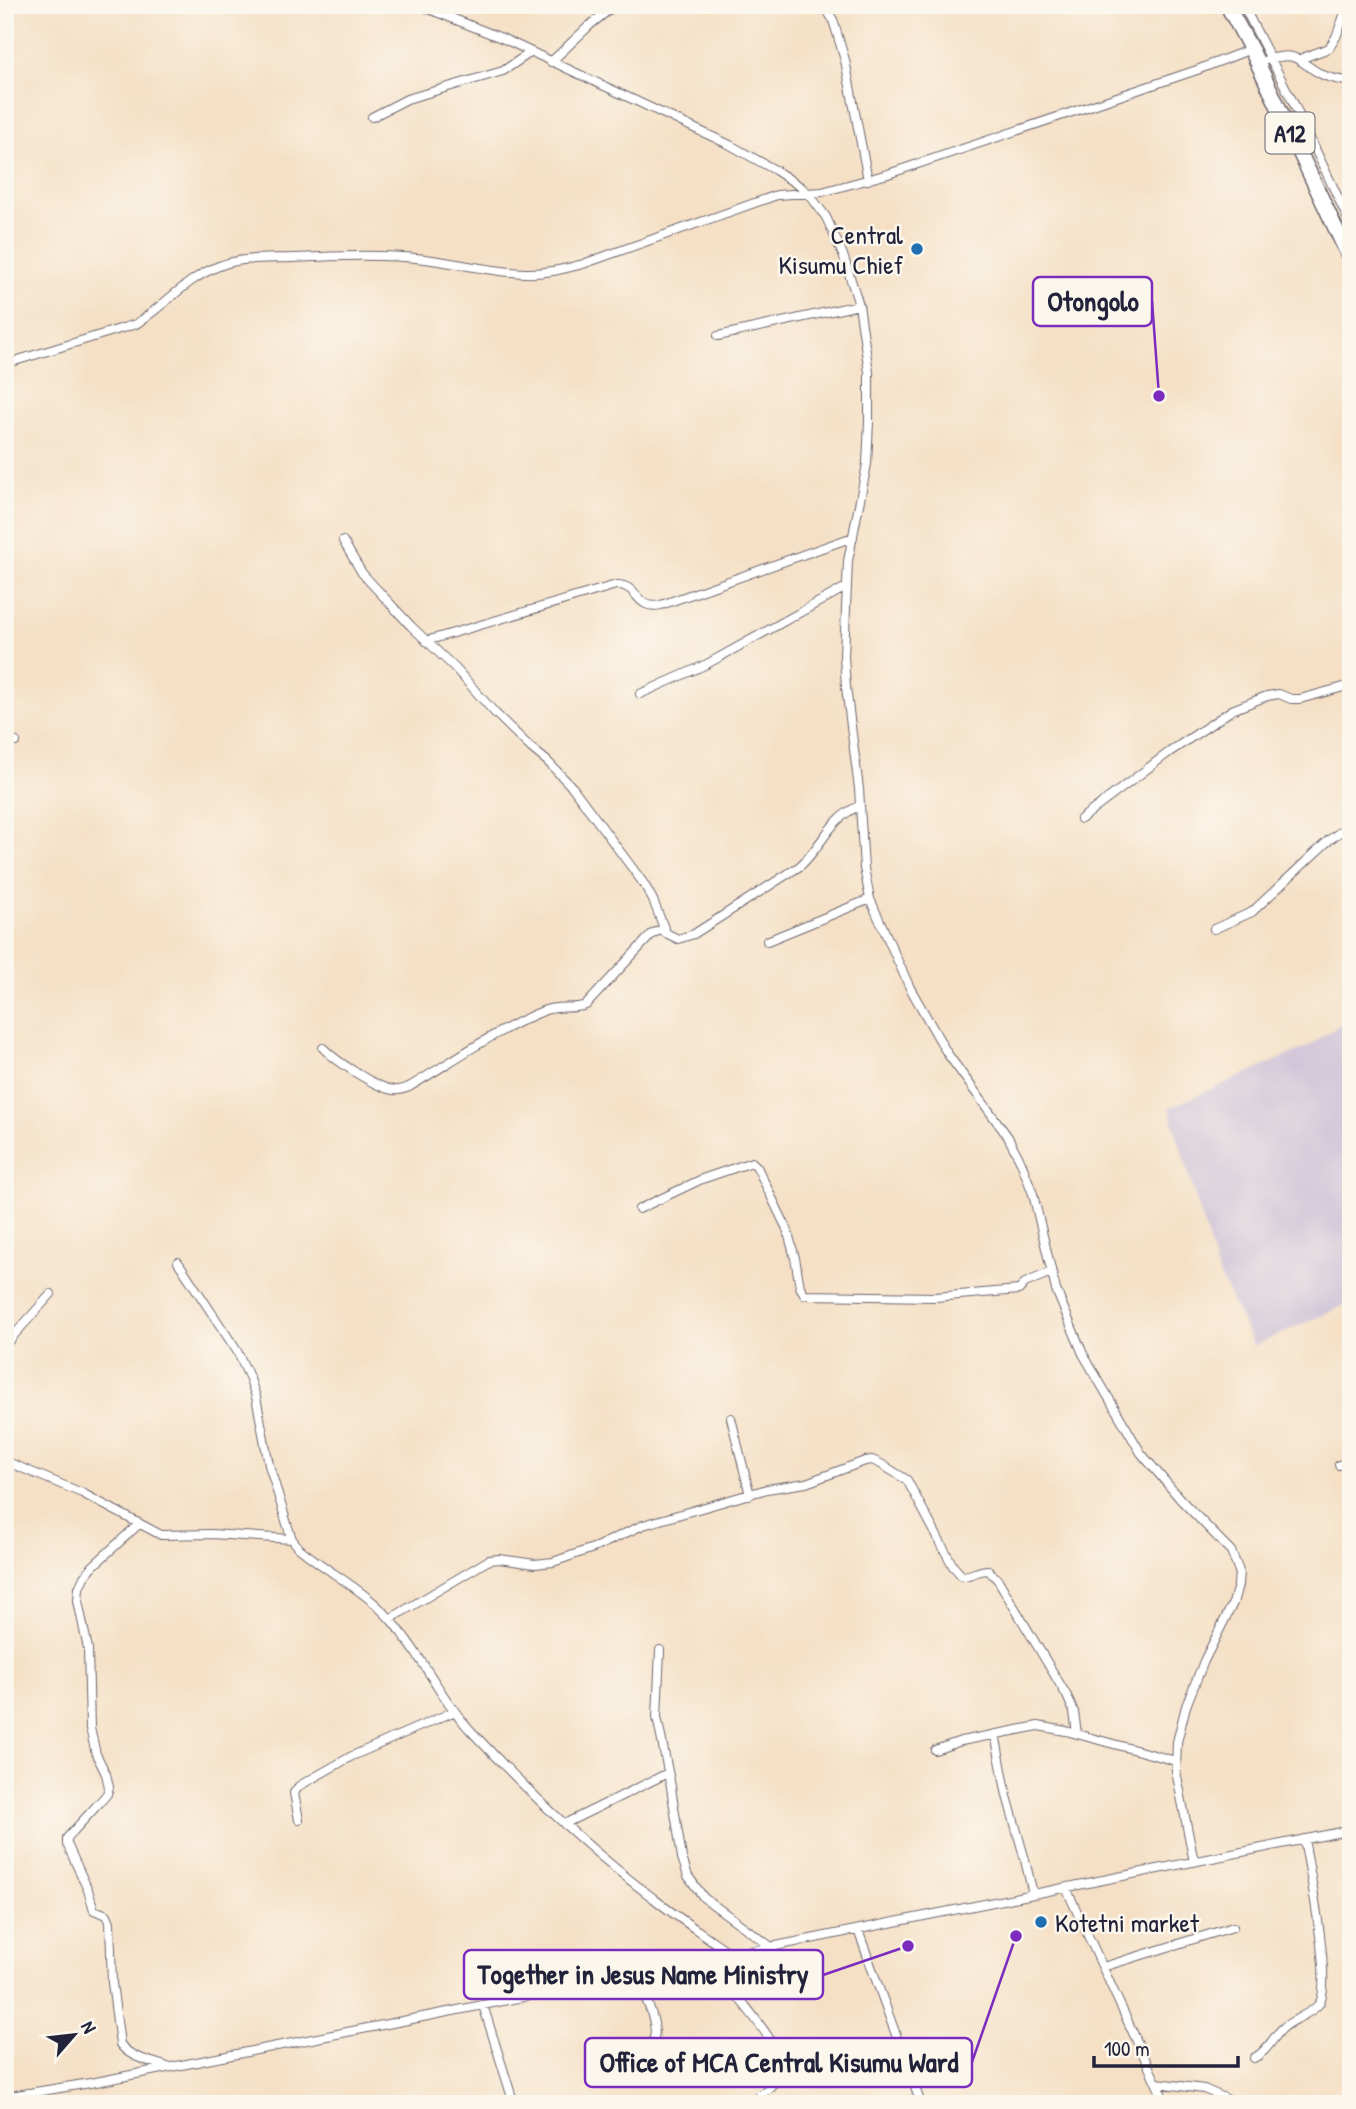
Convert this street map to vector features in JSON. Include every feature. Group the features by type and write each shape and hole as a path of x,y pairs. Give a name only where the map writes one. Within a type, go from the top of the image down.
{"highway":[{"name":"A12","path":"1227,5 1260,57 1351,261"}],"street":[{"path":"419,5 505,39 730,145 775,170 809,194 826,217 843,255 859,305 869,372 867,464 846,587 844,656 864,869 870,899 910,988 947,1053 1008,1137 1021,1162 1033,1194 1056,1290 1083,1354 1141,1452 1181,1500 1231,1551 1237,1561 1238,1585 1233,1603 1204,1661 1186,1706 1177,1742 1176,1770 1194,1862"},
{"path":"551,62 615,5"},
{"path":"824,5 833,20 845,60 868,180"},
{"path":"1243,5 1260,57 1351,225"},
{"path":"1300,59 1329,48 1348,5"},
{"path":"372,117 407,99 503,71 531,52"},
{"path":"5,364 136,324 198,277 235,261 385,256 525,273 552,271 583,264 777,195 809,194 868,180 1197,70 1260,57 1284,55 1300,59 1324,76 1351,82"},
{"path":"718,336 859,305"},
{"path":"426,641 616,585 630,588 643,604 649,607 661,605 853,537"},
{"path":"343,541 370,583 455,668 504,722 573,788 645,884 666,933"},
{"path":"640,694 707,664 846,587"},
{"path":"1081,819 1168,753 1233,710 1267,696 1279,694 1300,699 1351,685"},
{"path":"5,741 16,742"},
{"path":"323,1048 339,1062 385,1088 401,1090 541,1011 586,1005 652,934 660,930 678,939 694,934 800,866 839,817 859,806"},
{"path":"1214,929 1252,912 1329,840 1351,824"},
{"path":"767,941 870,899"},
{"path":"639,1209 702,1179 752,1162 787,1228 804,1295 935,1297 1019,1290 1025,1283 1051,1272"},
{"path":"178,1262 237,1352 250,1379 269,1465 292,1539 299,1548 365,1594 390,1619 408,1640 441,1694 469,1729 564,1824 653,1898 731,1954"},
{"path":"5,1345 51,1294"},
{"path":"731,1418 750,1495"},
{"path":"390,1619 489,1560 535,1564 553,1562 596,1547 643,1525 767,1489 806,1483 872,1460 907,1480 961,1576 988,1570 998,1580 1067,1696 1074,1712 1077,1734"},
{"path":"5,1461 82,1493 161,1535 211,1534 292,1539"},
{"path":"1339,1465 1351,1461"},
{"path":"139,1524 93,1566 83,1577 79,1588 78,1601 88,1649 90,1728 96,1754 109,1780 107,1794 66,1838 94,1910 107,1915 110,1922 112,1983 120,2044 132,2054 168,2067"},
{"path":"660,1650 657,1717 682,1858 688,1876 704,1898 770,1946"},
{"path":"299,1820 294,1793 299,1786 352,1756 455,1711"},
{"path":"935,1750 961,1741 1038,1726 1176,1761"},
{"path":"996,1734 1007,1796 1032,1894"},
{"path":"564,1824 668,1773"},
{"path":"5,2097 483,2005 1351,1830"},
{"path":"1254,2058 1266,2050 1284,2027 1313,2008 1322,1998 1322,1945 1304,1839"},
{"path":"1066,1888 1166,2104"},
{"path":"1103,1967 1233,1927"},
{"path":"858,1930 921,2104"},
{"path":"706,1959 780,2054 782,2071 774,2082 748,2104"},
{"path":"607,2070 643,2051 656,2037 653,2018 634,1973"},
{"path":"483,2005 514,2104"},
{"path":"1157,2083 1204,2089 1231,2101 1272,2104"}],"shaded area":[{"path":"1351,1017 1351,1302 1254,1346 1217,1270 1169,1108 1309,1046"}],"place":[{"name":"Central Kisumu Chief","path":"917,249"},
{"name":"Otongolo","path":"1159,396"},
{"name":"Kotetni market","path":"1041,1922"},
{"name":"Office of MCA Central Kisumu Ward","path":"1016,1936"},
{"name":"Together in Jesus Name Ministry","path":"908,1946"}]}
